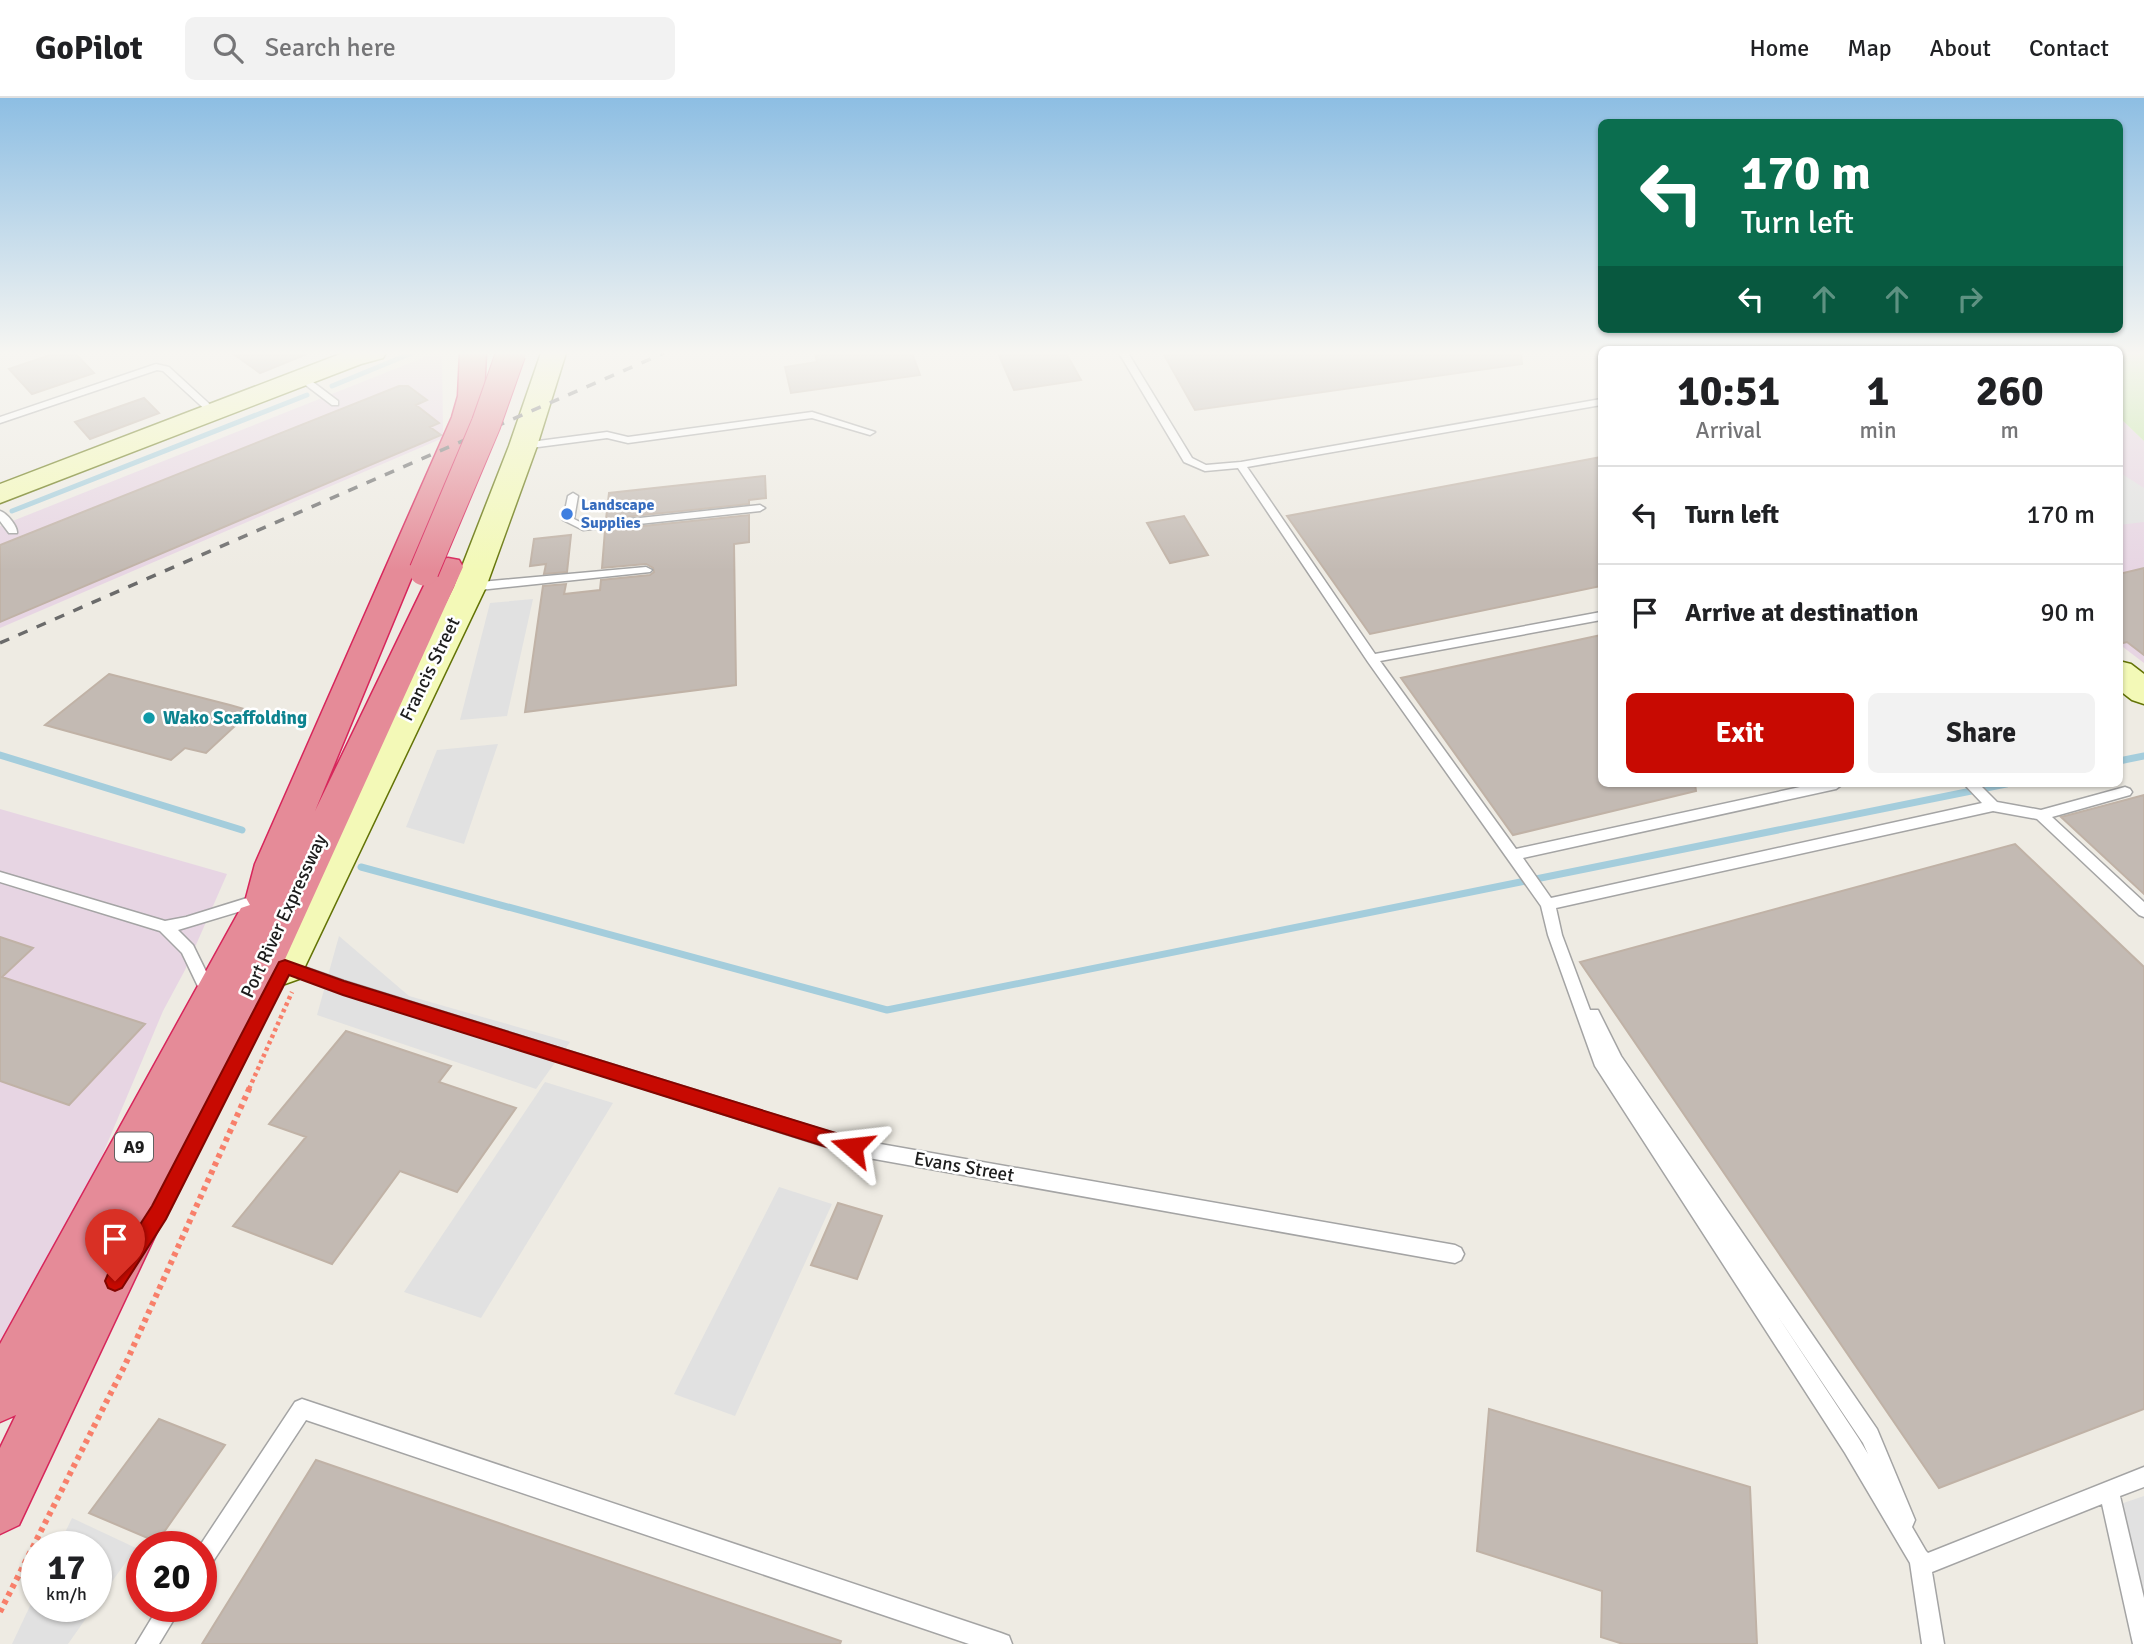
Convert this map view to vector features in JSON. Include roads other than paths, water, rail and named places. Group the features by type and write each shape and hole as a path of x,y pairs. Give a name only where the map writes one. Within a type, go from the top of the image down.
{"highway":[{"path":"266,898 274,864 462,425"},
{"name":"Port River Expressway","path":"0,1395 266,898 447,575 486,425"},
{"name":"Port River Expressway","path":"0,1506 447,575 505,425"},
{"path":"86,1327 159,1212 293,969"}],"main road":[{"path":"0,494 179,425"},
{"name":"Francis Street","path":"293,969 447,575 523,446 529,425"},
{"path":"2123,675 2144,692"}],"lane":[{"path":"523,446 607,435 628,440 737,425"},
{"path":"847,425 870,432"},
{"path":"1167,425 1188,460 1205,468 1241,466 1471,425"},
{"path":"1241,466 1372,659 1548,904 1555,935 1601,1061 1852,1446 1923,1565"},
{"path":"573,496 568,520 583,527 760,508"},
{"path":"0,514 13,531"},
{"path":"447,575 646,570"},
{"path":"1372,659 1598,617"},
{"path":"1513,855 1822,787"},
{"path":"1974,787 1993,806"},
{"path":"1548,904 1993,806 2041,815 2125,792"},
{"path":"2041,815 2144,911"},
{"path":"0,877 165,927 188,949 212,1001"},
{"path":"165,927 266,898"},
{"path":"1555,935 1615,1061 1870,1436 1923,1565 1933,1644"},
{"name":"Evans Street","path":"293,969 343,988 852,1147 1455,1254"},
{"path":"217,1538 302,1409 1001,1644"},
{"path":"1923,1565 2144,1477"},
{"path":"2109,1491 2144,1644"},
{"path":"147,1644 161,1622"}],"waterway":[{"path":"12,511 230,425"},
{"path":"0,755 242,830"},
{"path":"2123,760 2144,756"},
{"path":"361,867 887,1010 1991,787"}],"railway":[{"path":"0,643 499,425"}],"place":[{"name":"Landscape Supplies","path":"567,514"},
{"name":"Wako Scaffolding","path":"149,718"}]}
